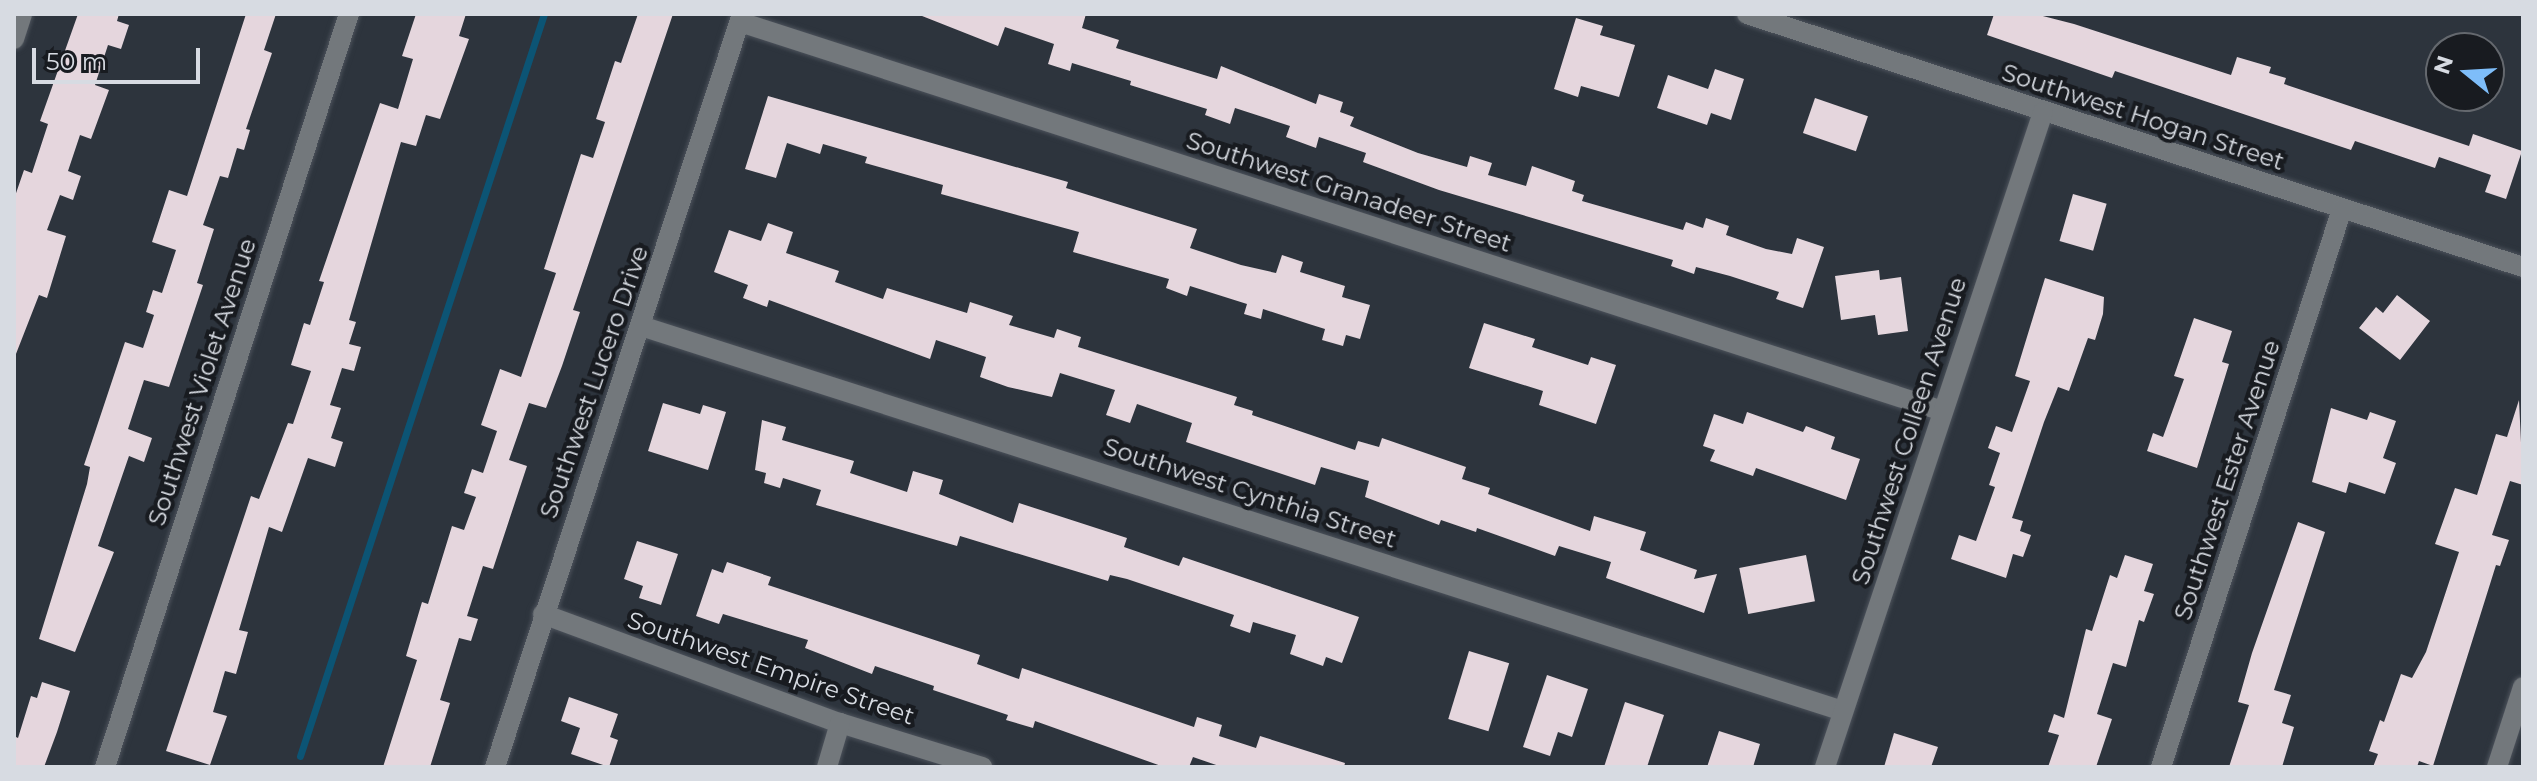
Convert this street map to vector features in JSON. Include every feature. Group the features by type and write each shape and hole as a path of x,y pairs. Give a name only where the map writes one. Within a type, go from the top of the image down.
{"street":[{"path":"14,39 22,14"},
{"name":"Southwest Violet Avenue","path":"105,767 349,14"},
{"name":"Southwest Hogan Street","path":"1747,14 2523,267"},
{"name":"Southwest Lucero Drive","path":"495,767 741,18"},
{"name":"Southwest Granadeer Street","path":"741,18 1943,411"},
{"name":"Southwest Colleen Avenue","path":"1825,767 2043,112"},
{"name":"Southwest Ester Avenue","path":"2161,767 2342,209"},
{"name":"Southwest Cynthia Street","path":"641,326 1843,711"},
{"name":"Southwest Empire Street","path":"543,614 840,723 982,767"},
{"path":"2497,767 2523,687"},
{"path":"827,767 840,723"}],"building":[{"path":"78,14 119,14 117,21 129,25 121,49 108,45 95,85 109,90 91,139 80,135 68,171 81,176 73,200 60,195 47,230 66,236 47,298 39,295 14,359 14,199 24,170 32,173 48,124 40,121"},
{"path":"246,14 276,14 264,50 272,53 246,129 250,130 244,150 237,148 228,178 220,176 203,225 214,229 197,283 203,285 169,387 144,380 128,429 152,438 144,462 129,456 98,546 114,552 75,652 39,639 87,484 90,467 84,465 125,342 143,348 154,315 146,312 153,290 162,293 176,250 152,242 169,190 187,196"},
{"path":"416,14 466,14 459,36 469,39 440,119 426,115 416,146 401,142 349,320 356,322 349,344 361,347 354,371 342,368 330,405 341,408 331,438 343,442 335,467 308,458 282,532 269,527 239,630 248,632 236,674 225,671 213,712 227,716 210,765 166,751 251,496 259,499 288,423 293,424 311,371 291,365 304,323 310,325 324,282 319,281 380,103 398,109 413,59 402,56"},
{"path":"638,14 673,14 573,310 580,312 562,366 546,408 529,403 509,460 527,466 493,569 483,566 467,616 478,619 471,641 459,638 440,700 450,703 430,767 383,767 417,660 406,656 422,602 428,604 452,526 464,530 476,497 464,493 472,469 483,473 497,431 481,425 500,369 521,377 556,273 544,269 581,154 593,158 605,122 596,119 615,61 621,63"},
{"path":"917,14 1086,14 1082,28 1119,40 1116,48 1217,79 1221,66 1316,104 1319,94 1343,102 1340,112 1354,117 1350,126 1418,153 1467,167 1470,156 1492,163 1488,175 1526,186 1532,166 1575,181 1572,191 1584,195 1582,201 1683,230 1686,222 1703,228 1706,218 1729,226 1726,235 1766,249 1792,254 1797,238 1824,247 1803,308 1776,299 1779,292 1730,276 1696,267 1694,274 1671,266 1673,260 1439,190 1363,162 1366,153 1319,137 1316,148 1286,137 1290,126 1235,108 1230,124 1205,115 1207,109 1130,85 1131,81 1072,63 1070,71 1048,64 1054,44 1005,27 998,46"},
{"path":"1994,14 2035,14 2074,24 2231,75 2237,57 2271,67 2269,73 2286,78 2284,84 2469,146 2473,134 2522,151 2506,199 2485,192 2491,175 2439,157 2435,168 2355,141 2351,150 2115,71 2112,78 1987,35"},
{"path":"1576,18 1603,26 1600,35 1635,45 1619,97 1581,86 1578,97 1554,89"},
{"path":"1715,69 1744,79 1731,120 1711,113 1707,125 1657,108 1668,75 1708,89"},
{"path":"768,96 1068,182 1066,188 1197,229 1190,248 1241,265 1276,273 1282,255 1303,262 1300,272 1345,286 1342,297 1370,305 1360,339 1346,335 1343,346 1322,340 1325,329 1263,309 1261,319 1244,314 1247,304 1190,286 1187,296 1166,288 1169,279 1073,252 1079,232 941,194 943,185 865,163 867,157 823,144 820,154 787,143 776,178 745,169"},
{"path":"1815,98 1868,116 1856,151 1803,133"},
{"path":"2073,194 2107,204 2093,251 2059,241"},
{"path":"768,223 793,232 786,253 839,271 835,282 883,299 887,288 967,313 970,302 1013,316 1009,325 1054,338 1057,329 1081,337 1078,347 1237,397 1234,405 1253,411 1252,415 1355,450 1358,441 1379,447 1382,438 1466,467 1462,479 1490,488 1488,494 1590,531 1594,516 1646,532 1640,550 1697,570 1694,579 1717,574 1704,613 1606,578 1611,562 1559,546 1555,556 1477,528 1476,532 1441,520 1439,525 1365,497 1369,481 1321,467 1315,485 1186,442 1192,423 1137,404 1130,423 1106,415 1115,390 1060,373 1052,397 1008,387 980,377 986,357 936,340 930,359 769,300 767,307 743,298 748,285 714,272 729,230 761,241"},
{"path":"1879,270 1880,280 1901,277 1908,331 1878,335 1875,315 1841,320 1835,276"},
{"path":"2045,278 2104,297 2103,314 2095,340 2088,338 2069,391 2058,387 2044,422 2012,518 2023,521 2020,531 2031,535 2023,557 2013,554 2006,578 1951,559 1959,535 1976,541 1995,487 1989,485 2000,453 1988,448 1996,426 2012,432 2030,381 2015,376"},
{"path":"2397,295 2430,321 2400,360 2359,328 2376,307 2383,313"},
{"path":"2194,318 2232,331 2222,362 2229,364 2197,468 2147,451 2153,433 2163,437 2184,379 2174,376"},
{"path":"1484,323 1535,339 1532,347 1588,365 1591,357 1616,365 1596,424 1539,405 1543,391 1469,368"},
{"path":"2519,400 2523,485 2510,481 2492,535 2509,540 2500,566 2496,565 2433,766 2419,761 2417,767 2373,767 2378,754 2369,751 2380,720 2384,722 2401,674 2412,678 2426,652 2459,552 2435,544 2455,488 2477,495 2496,434 2507,437"},
{"path":"663,403 700,414 703,405 726,412 708,470 648,451"},
{"path":"2331,408 2367,420 2370,412 2396,421 2383,458 2396,463 2385,494 2349,482 2346,493 2312,482"},
{"path":"1747,412 1803,432 1806,426 1835,437 1831,449 1860,459 1846,500 1756,468 1753,476 1710,461 1715,450 1703,446 1714,414 1743,424"},
{"path":"762,420 786,427 782,440 854,461 850,473 907,492 913,471 943,480 939,494 1013,523 1019,503 1127,538 1124,547 1179,566 1183,557 1359,617 1342,663 1326,657 1323,666 1290,654 1296,635 1253,622 1250,633 1230,626 1234,615 1127,579 1110,575 1108,581 960,536 957,546 816,505 821,490 783,478 780,488 764,483 766,473 755,470"},
{"path":"2298,522 2325,532 2274,690 2291,695 2282,723 2294,727 2282,767 2229,767 2249,705 2238,702"},
{"path":"637,541 678,554 661,605 639,598 643,586 624,579"},
{"path":"1806,555 1815,601 1748,614 1739,568"},
{"path":"2125,555 2153,564 2144,591 2154,594 2144,622 2139,620 2126,667 2113,663 2097,714 2112,719 2096,767 2048,767 2059,735 2048,732 2054,714 2064,718 2086,629 2092,631 2110,575 2117,578"},
{"path":"727,562 771,577 768,585 980,655 977,664 1019,679 1022,668 1194,727 1197,717 1222,725 1219,736 1256,748 1260,736 1345,763 1344,767 1222,767 1193,757 1189,767 1164,767 1035,721 1033,728 1006,720 1008,715 933,690 934,686 875,666 872,674 805,648 808,640 723,614 719,624 696,616 712,569 723,573"},
{"path":"1469,651 1509,663 1488,731 1448,719"},
{"path":"1547,675 1588,689 1572,737 1558,732 1550,756 1523,747"},
{"path":"42,682 70,691 57,732 44,767 14,767 14,736 18,738 31,696 37,698"},
{"path":"569,697 618,714 610,737 618,740 609,767 571,754 580,728 561,721"},
{"path":"1625,702 1664,715 1647,767 1604,767"},
{"path":"1719,731 1760,744 1753,767 1707,767"},
{"path":"1894,733 1938,747 1931,767 1884,767"}],"waterway":[{"path":"300,756 544,14"}]}
